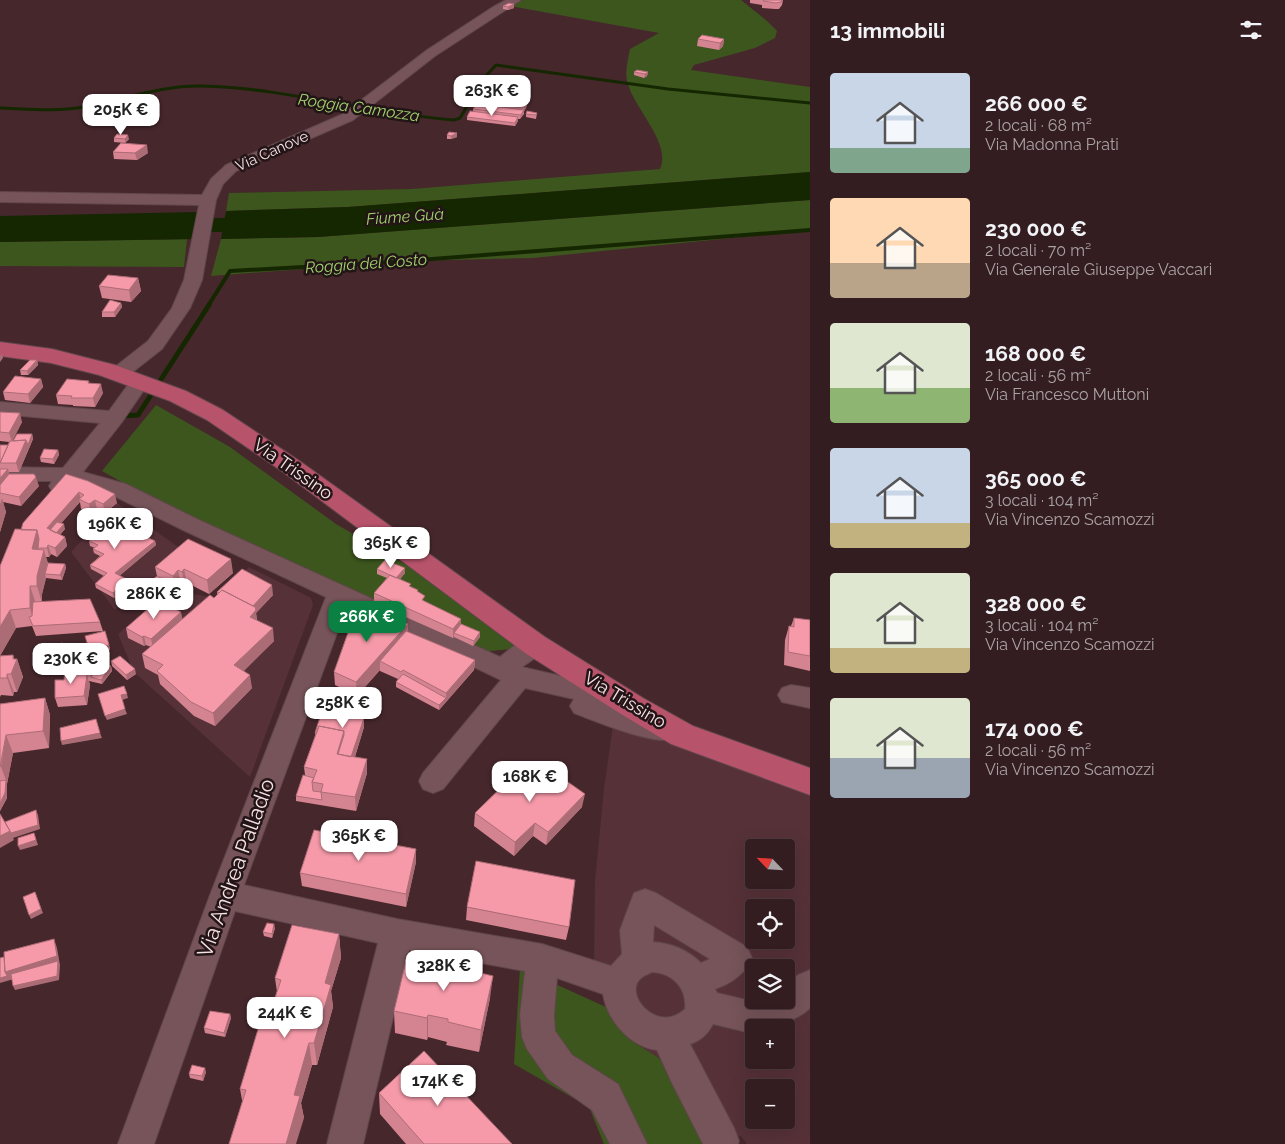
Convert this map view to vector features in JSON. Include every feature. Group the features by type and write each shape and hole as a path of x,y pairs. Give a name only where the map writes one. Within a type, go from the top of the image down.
{"main road":[{"name":"Via Trissino","path":"0,349 52,356 126,382 178,396 215,415 292,467 535,645 632,706 682,734 810,782"}],"street":[{"name":"Via Canove","path":"44,505 115,418 126,382 181,308 193,280 207,206 216,182 231,168 348,117 431,53 497,9 515,0"},
{"path":"0,197 207,206"},
{"path":"0,408 115,418"},
{"path":"0,474 69,475 118,489 191,526 340,592 572,702 618,719 682,734"},
{"name":"Via Andrea Palladio","path":"136,1144 225,895 340,592"},
{"path":"433,781 520,676 535,645"},
{"path":"520,676 632,706"},
{"path":"225,895 397,933 562,964 629,972 649,957 662,957 681,966 699,993 751,1017 793,1002 810,986"},
{"path":"645,904 736,958 719,972 699,993 699,1017 691,1026 681,1032 668,1035 646,1030 627,1015 619,994 629,972 636,930 645,904"},
{"path":"345,1144 397,933"},
{"path":"542,959 537,1015 539,1037 560,1067 606,1096 629,1144"},
{"path":"668,1035 683,1069 721,1141"}],"shaded area":[{"path":"523,0 741,0 777,31 775,38 755,48 694,65 691,70 810,87 810,172 348,207 226,211 229,193 412,189 660,169 662,159 657,137 632,94 626,75 630,49 659,33 510,6"},
{"path":"810,200 810,230 533,258 407,261 211,276 221,239 318,237"},
{"path":"187,239 184,267 0,266 0,242"},
{"path":"156,405 230,447 336,524 544,646 479,652 175,512 102,471"},
{"path":"117,503 185,552 115,610 71,552"},
{"path":"249,567 311,598 313,605 250,777 134,672 118,634 169,590 216,598"},
{"path":"618,690 658,711 713,735 810,771 810,1144 747,1144 741,1136 712,1144 659,1058 630,1040 606,1007 612,968 594,961 595,881 604,789"},
{"path":"520,968 606,1007 630,1040 659,1058 712,1144 604,1144 589,1107 514,1064"}],"water":[{"path":"810,172 810,200 318,237 221,239 226,211 348,207"},
{"path":"198,212 201,239 0,242 0,216"}],"building":[{"path":"764,0 782,0 776,3"},
{"path":"509,3 514,4 508,7 503,6"},
{"path":"702,35 724,39 720,43 698,39"},
{"path":"637,70 648,72 645,74 634,72"},
{"path":"480,97 527,103 524,108 477,102"},
{"path":"477,104 524,110 521,115 473,109"},
{"path":"470,111 518,117 515,123 467,117"},
{"path":"527,111 537,113 536,115 526,114"},
{"path":"449,132 457,133 451,136 447,135"},
{"path":"117,134 128,135 125,139 114,138"},
{"path":"121,143 147,145 135,153 113,152"},
{"path":"108,275 138,278 129,290 99,286"},
{"path":"110,300 121,303 114,312 102,312"},
{"path":"30,360 37,360 27,371 20,370"},
{"path":"15,376 41,379 28,394 3,392"},
{"path":"67,379 101,384 93,398 71,398 72,396 56,395"},
{"path":"0,412 20,413 9,433 0,432"},
{"path":"17,434 32,434 28,445 26,440 13,441"},
{"path":"26,440 16,463 0,463 10,441"},
{"path":"0,445 8,445 0,463"},
{"path":"44,449 58,450 53,459 40,458"},
{"path":"0,469 8,469 0,478"},
{"path":"9,474 34,474 36,477 19,497 0,493 0,485"},
{"path":"66,474 88,481 115,494 103,504 95,500 89,504 79,499 84,495 79,492 47,528 65,537 55,548 48,545 47,548 38,548 37,530 21,530 23,523"},
{"path":"105,517 155,541 115,573 128,580 113,593 95,584 107,573 90,565 104,554 93,549 98,545 89,541 93,538 84,533"},
{"path":"57,522 64,524 56,533 50,530"},
{"path":"15,529 37,530 32,549 44,550 37,576 37,586 30,586 30,608 10,610 0,627 0,566"},
{"path":"188,539 231,559 207,580 184,569 182,572 178,570 173,576 155,567"},
{"path":"385,560 405,568 396,578 377,569"},
{"path":"48,563 65,564 60,575 45,574"},
{"path":"242,569 272,585 253,606 222,590 219,593 217,592"},
{"path":"390,575 411,584 409,586 425,596 422,600 461,619 453,629 374,593"},
{"path":"157,576 167,581 162,585 152,580"},
{"path":"222,590 255,607 256,610 250,617 273,628 234,665 250,675 213,713 191,702 157,671 163,665 142,654 210,595 214,598"},
{"path":"90,599 100,622 33,626 29,617 32,616 33,602"},
{"path":"158,600 181,612 151,639 142,637 126,628"},
{"path":"370,607 408,624 356,682 334,672 349,630"},
{"path":"794,618 810,620 810,656 788,652 789,626 794,627"},
{"path":"461,624 480,632 474,641 454,633"},
{"path":"105,631 109,645 92,650 89,649 85,636"},
{"path":"406,631 475,660 446,693 403,670 401,672 380,661"},
{"path":"61,643 94,651 90,657 100,660 90,673 60,665 66,657 53,653"},
{"path":"13,655 13,659 17,659 11,674 7,674 7,678 0,678 0,656"},
{"path":"120,656 135,669 126,675 111,661"},
{"path":"101,665 111,666 101,680 91,677"},
{"path":"65,668 87,675 84,696 55,698 55,680 64,680"},
{"path":"403,674 446,698 439,705 396,682"},
{"path":"124,686 127,694 121,695 125,709 105,716 98,694"},
{"path":"45,698 43,731 6,735 0,767 0,704"},
{"path":"322,711 364,718 351,757 338,754 344,731 319,726 315,733"},
{"path":"96,719 100,733 61,741 60,728"},
{"path":"319,726 344,731 337,754 367,759 355,797 321,792 323,784 312,782 317,770 304,767"},
{"path":"541,763 585,794 548,832 535,823 515,842 475,813 517,772 526,778"},
{"path":"303,775 314,778 312,782 313,791 321,792 322,800 296,796"},
{"path":"6,780 5,793 0,803 0,781"},
{"path":"36,810 38,825 11,833 5,822"},
{"path":"0,814 10,831 0,836"},
{"path":"314,830 416,849 406,894 300,873"},
{"path":"34,833 36,840 18,846 18,838"},
{"path":"476,861 575,880 569,927 467,907"},
{"path":"35,892 41,909 29,915 23,897"},
{"path":"267,923 274,924 272,934 263,932"},
{"path":"292,925 339,934 325,983 331,985 314,1043 309,1043 294,1095 300,1096 286,1144 229,1144 246,1090 240,1089 259,1026 265,1027 281,980 275,978"},
{"path":"54,939 57,956 5,972 4,952"},
{"path":"4,957 7,976 0,978 0,958"},
{"path":"407,957 434,963 434,960 468,967 468,970 493,976 481,1030 448,1022 448,1019 428,1015 427,1018 394,1011"},
{"path":"58,961 57,976 13,986 11,974"},
{"path":"210,1011 230,1014 224,1033 204,1028"},
{"path":"424,1051 512,1144 424,1144 379,1093"},
{"path":"192,1065 205,1068 202,1076 189,1074"}],"waterway":[{"name":"Roggia Camozza","path":"0,108 73,109 157,90 202,86 265,91 423,117 454,120 460,118 484,78 496,65 668,89 810,103"},
{"name":"Fiume Guà","path":"165,226 270,224"},
{"name":"Roggia del Costo","path":"208,306 230,271 393,262 810,230"},
{"name":"Roggia del Costo","path":"119,416 138,415 209,305"}]}
